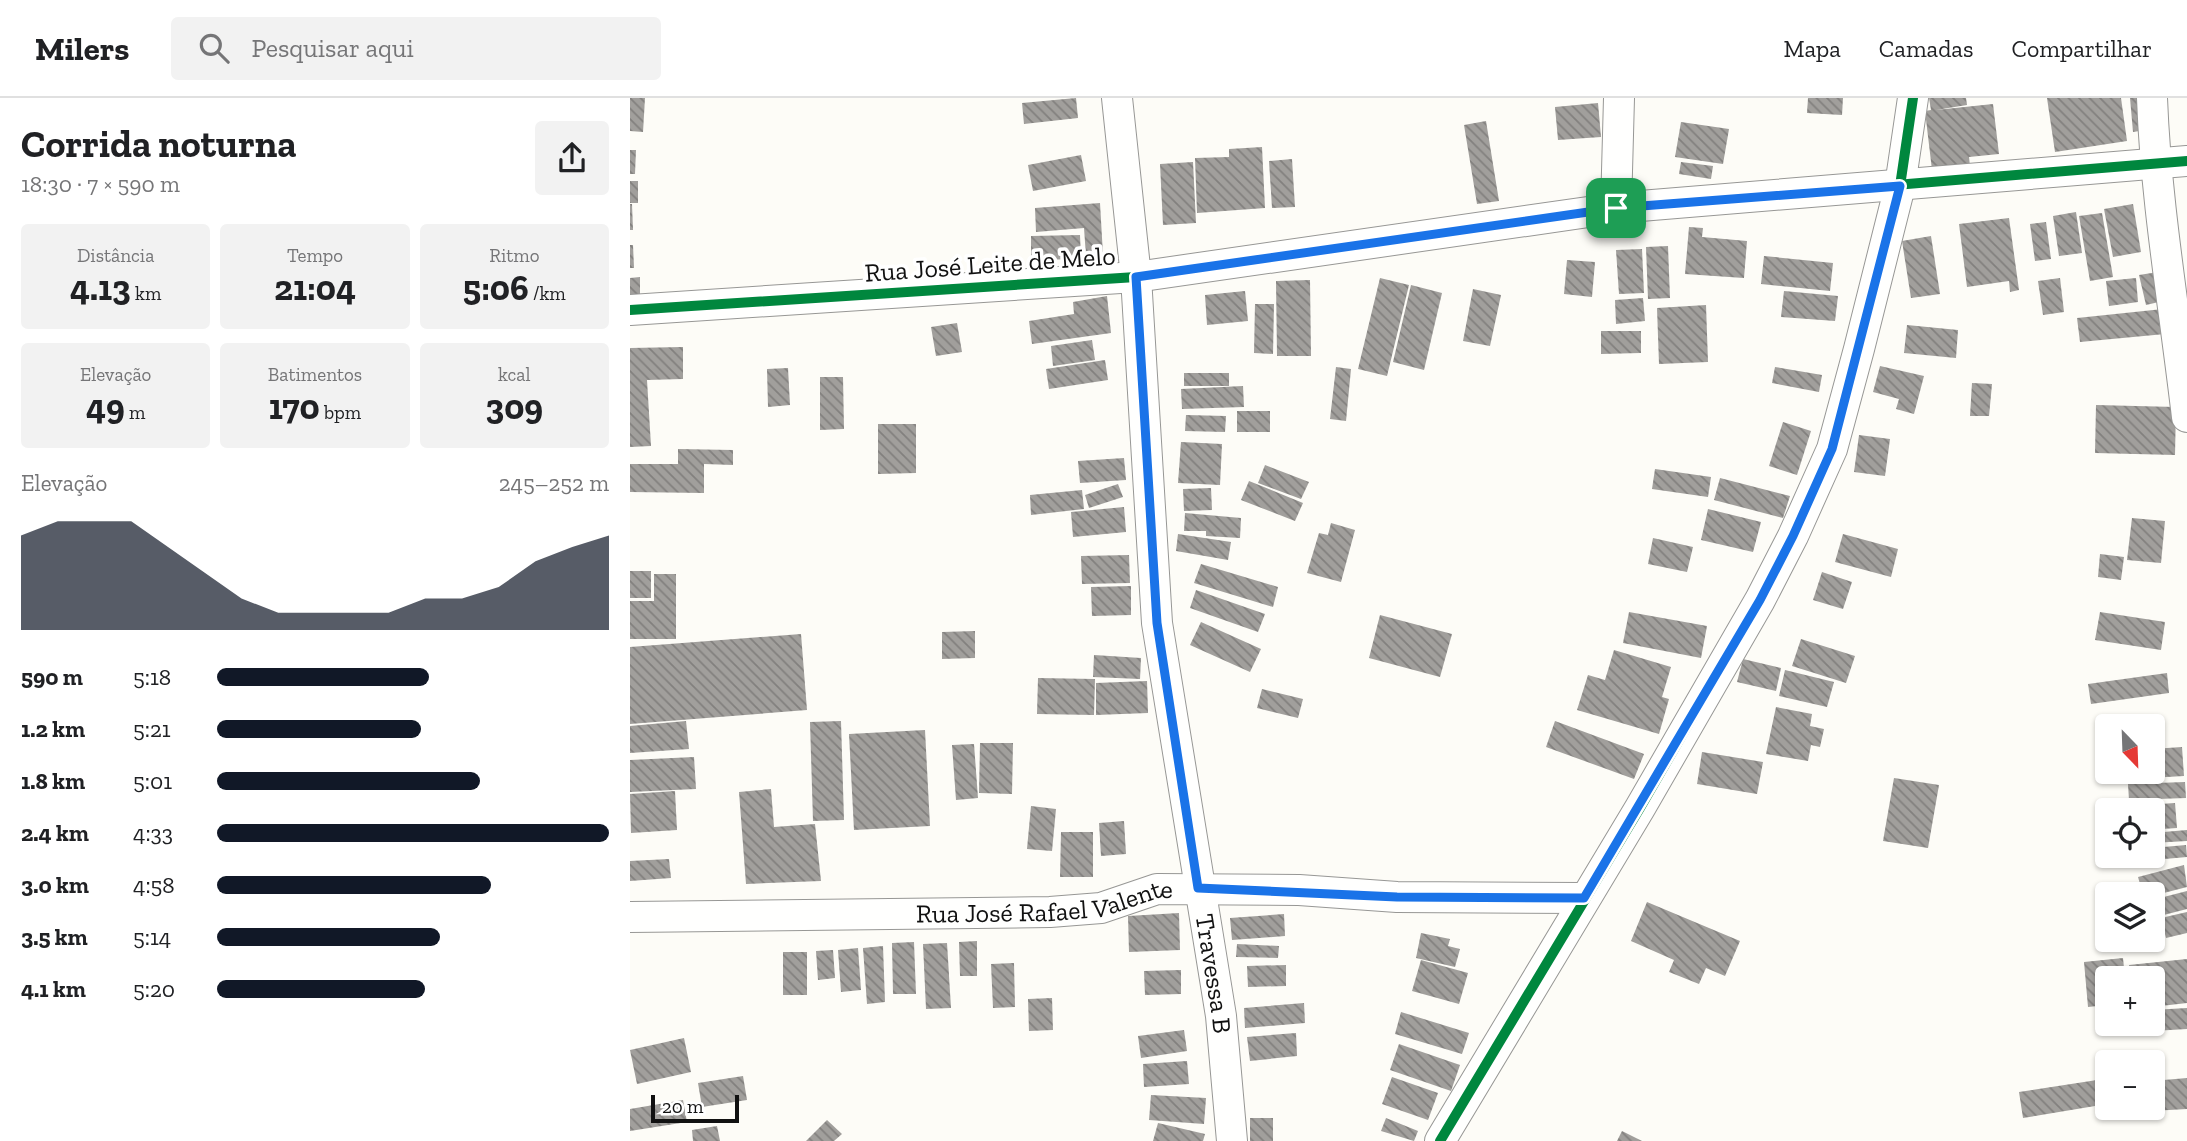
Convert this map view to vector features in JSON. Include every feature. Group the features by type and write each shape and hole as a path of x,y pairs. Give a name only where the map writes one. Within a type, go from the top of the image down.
{"street":[{"name":"Travessa B","path":"1117,98 1136,277 1157,623 1198,888 1221,1016 1232,1141"},
{"path":"1616,208 1619,98"},
{"path":"1440,1141 1760,600 1804,511 1832,449 1900,186 1913,98"},
{"path":"2152,98 2154,164 2165,224 2187,418"},
{"name":"Rua José Leite de Melo","path":"630,310 1136,277 1616,208 2187,161"},
{"name":"Rua José Rafael Valente","path":"630,917 1050,912 1101,908 1157,889 1198,888 1397,897 1584,898"}],"building":[{"path":"630,98 645,98 643,132 630,131"},
{"path":"1076,98 1078,118 1024,124 1022,103"},
{"path":"1808,98 1843,98 1842,115 1807,113"},
{"path":"1929,98 1966,98 1967,105 1936,110 1993,104 1999,154 1969,157 1970,166 1932,170 1925,111 1931,110"},
{"path":"2047,98 2121,98 2127,141 2055,152"},
{"path":"2130,98 2143,98 2146,130 2133,132"},
{"path":"1598,103 1601,137 1558,140 1555,107"},
{"path":"1486,121 1499,201 1477,204 1464,125"},
{"path":"1681,122 1729,129 1723,164 1675,157"},
{"path":"1262,147 1265,208 1197,213 1195,158 1229,157 1229,149"},
{"path":"630,150 636,150 635,174 630,174"},
{"path":"1081,155 1086,181 1033,191 1028,165"},
{"path":"1292,159 1295,207 1272,208 1269,161"},
{"path":"1193,162 1196,223 1163,225 1160,164"},
{"path":"1681,162 1713,166 1711,179 1679,174"},
{"path":"630,181 638,181 638,203 630,203"},
{"path":"1100,203 1103,255 1086,256 1084,228 1036,232 1035,208"},
{"path":"632,204 633,230 630,230"},
{"path":"2133,204 2141,252 2113,257 2104,209"},
{"path":"2076,212 2082,253 2059,256 2053,216"},
{"path":"2102,213 2113,277 2090,281 2079,216"},
{"path":"2009,218 2019,290 2010,292 2009,281 1967,287 1959,224"},
{"path":"2046,222 2051,259 2035,261 2030,224"},
{"path":"1689,227 1703,228 1702,237 1747,241 1744,278 1685,274"},
{"path":"1080,235 1081,259 1031,260 1031,236"},
{"path":"1931,236 1940,294 1911,298 1902,241"},
{"path":"630,245 633,245 634,268 630,268"},
{"path":"1668,246 1670,298 1648,299 1646,247"},
{"path":"1642,249 1644,293 1619,294 1616,250"},
{"path":"1764,256 1833,263 1830,291 1761,284"},
{"path":"1567,260 1595,262 1592,297 1564,294"},
{"path":"2158,272 2163,301 2146,305 2139,275"},
{"path":"640,277 640,297 630,298 630,278"},
{"path":"1380,278 1409,285 1387,376 1358,369"},
{"path":"2060,278 2064,312 2043,315 2038,281"},
{"path":"2136,278 2138,302 2109,306 2106,281"},
{"path":"1310,280 1311,356 1277,356 1276,281"},
{"path":"1411,285 1442,293 1424,370 1393,362"},
{"path":"1473,289 1501,295 1490,346 1463,341"},
{"path":"1245,291 1248,321 1207,325 1205,295"},
{"path":"1784,291 1838,296 1835,321 1781,317"},
{"path":"1107,296 1111,333 1032,344 1029,321 1074,314 1073,302"},
{"path":"1643,298 1645,321 1616,324 1615,300"},
{"path":"1255,304 1274,304 1273,354 1254,353"},
{"path":"1706,305 1708,362 1659,364 1657,308"},
{"path":"2163,309 2165,334 2080,342 2077,318"},
{"path":"957,323 962,352 936,356 931,327"},
{"path":"1907,325 1958,330 1956,358 1904,353"},
{"path":"1601,331 1641,331 1641,353 1601,354"},
{"path":"1092,340 1095,360 1053,366 1051,346"},
{"path":"683,347 683,379 647,380 651,446 630,447 630,348"},
{"path":"1105,360 1108,380 1049,389 1046,369"},
{"path":"1880,366 1924,376 1914,414 1896,409 1899,399 1873,392"},
{"path":"1336,367 1351,369 1346,421 1330,419"},
{"path":"1775,367 1822,375 1819,392 1772,383"},
{"path":"788,368 790,405 768,407 767,369"},
{"path":"1184,373 1229,373 1229,386 1184,386"},
{"path":"820,377 843,377 844,429 820,430"},
{"path":"1972,383 1992,384 1989,416 1970,416"},
{"path":"1243,386 1244,407 1182,409 1181,389"},
{"path":"2096,405 2176,407 2175,455 2095,453"},
{"path":"1237,411 1270,411 1270,432 1237,432"},
{"path":"1186,415 1226,416 1225,432 1185,431"},
{"path":"1783,422 1811,431 1797,475 1769,466"},
{"path":"878,424 916,424 916,473 878,474"},
{"path":"1859,435 1890,439 1885,476 1854,472"},
{"path":"1181,442 1222,444 1220,485 1178,483"},
{"path":"678,449 733,450 733,465 704,464 704,493 630,492 630,464 678,464"},
{"path":"1124,458 1126,480 1080,483 1078,461"},
{"path":"1265,465 1309,482 1301,499 1258,483"},
{"path":"1655,469 1711,477 1708,497 1652,489"},
{"path":"1720,478 1790,496 1783,518 1714,500"},
{"path":"1249,481 1303,503 1295,521 1241,500"},
{"path":"1118,484 1123,497 1089,508 1085,495"},
{"path":"1211,488 1212,510 1184,511 1183,489"},
{"path":"1082,490 1084,509 1031,515 1030,495"},
{"path":"1124,507 1126,532 1073,537 1071,512"},
{"path":"1708,509 1761,522 1753,552 1701,540"},
{"path":"1185,513 1241,518 1240,538 1206,536 1206,531 1184,531"},
{"path":"2132,518 2165,521 2161,563 2127,560"},
{"path":"1331,523 1355,530 1341,582 1307,573 1319,533 1328,535"},
{"path":"1178,534 1231,542 1228,560 1176,551"},
{"path":"1843,534 1898,549 1891,577 1835,562"},
{"path":"1653,538 1693,547 1687,572 1648,564"},
{"path":"2100,554 2124,557 2121,580 2098,577"},
{"path":"1129,555 1130,583 1082,584 1081,556"},
{"path":"1201,564 1278,587 1273,607 1194,583"},
{"path":"630,571 651,571 651,598 630,598"},
{"path":"1822,572 1852,582 1843,609 1813,600"},
{"path":"654,574 676,574 676,639 630,639 630,601 654,601"},
{"path":"1131,586 1131,615 1092,616 1091,587"},
{"path":"1196,590 1265,614 1258,632 1190,608"},
{"path":"1629,612 1707,626 1701,658 1623,643"},
{"path":"2100,612 2165,622 2161,650 2095,640"},
{"path":"1380,615 1452,634 1440,677 1369,658"},
{"path":"1201,622 1261,649 1250,672 1190,645"},
{"path":"975,631 975,658 942,659 942,632"},
{"path":"801,634 807,710 630,724 630,647"},
{"path":"1801,639 1855,656 1846,683 1792,666"},
{"path":"1614,650 1671,667 1662,697 1669,699 1659,734 1577,710 1588,675 1605,680"},
{"path":"1094,655 1141,658 1140,679 1093,677"},
{"path":"1743,659 1781,668 1776,691 1737,682"},
{"path":"1785,670 1834,682 1827,707 1779,696"},
{"path":"2167,673 2169,693 2091,704 2088,684"},
{"path":"1038,678 1095,679 1094,715 1037,714"},
{"path":"1147,681 1148,713 1096,715 1096,683"},
{"path":"1262,689 1303,699 1298,718 1257,708"},
{"path":"1776,707 1812,714 1810,726 1824,729 1820,747 1811,745 1808,761 1766,754"},
{"path":"686,721 689,749 630,753 630,726"},
{"path":"841,721 844,820 813,821 810,722"},
{"path":"1555,721 1644,754 1634,779 1546,747"},
{"path":"925,730 930,826 854,830 849,734"},
{"path":"980,743 1013,743 1012,794 979,793"},
{"path":"974,744 978,798 956,800 952,745"},
{"path":"2182,747 2184,776 2165,777 2165,748"},
{"path":"1702,752 1763,762 1757,794 1697,784"},
{"path":"694,757 696,789 630,792 630,760"},
{"path":"1894,778 1939,785 1928,848 1883,841"},
{"path":"2185,782 2186,798 2129,798 2128,784"},
{"path":"771,789 774,827 815,824 821,881 746,884 739,792"},
{"path":"675,791 677,830 631,833 630,794"},
{"path":"2175,803 2177,828 2165,829 2165,804"},
{"path":"1031,806 1056,809 1052,851 1027,849"},
{"path":"1124,821 1126,854 1101,856 1099,823"},
{"path":"2187,830 2187,841 2165,842 2165,832"},
{"path":"1061,832 1093,832 1093,877 1060,877"},
{"path":"2186,845 2187,857 2165,859 2165,847"},
{"path":"669,859 671,878 630,881 630,861"},
{"path":"2184,865 2187,887 2165,893 2165,882 2139,882 2138,877"},
{"path":"2187,891 2187,909 2165,915 2165,897"},
{"path":"1647,902 1740,941 1725,976 1706,968 1699,984 1669,972 1674,960 1631,941"},
{"path":"2187,912 2187,933 2166,938 2165,917"},
{"path":"1179,913 1180,950 1129,952 1128,916"},
{"path":"1284,914 1285,936 1232,940 1230,918"},
{"path":"1421,933 1450,939 1448,946 1460,949 1455,967 1416,958"},
{"path":"977,941 977,976 960,976 959,942"},
{"path":"914,942 916,994 893,994 892,943"},
{"path":"947,943 951,1008 926,1009 923,944"},
{"path":"1237,944 1279,946 1278,958 1236,957"},
{"path":"883,946 885,1002 867,1004 863,948"},
{"path":"858,948 861,990 841,992 838,950"},
{"path":"833,950 835,978 818,980 816,951"},
{"path":"783,952 807,952 807,995 783,995"},
{"path":"2123,958 2124,966 2095,966 2095,1006 2088,1007 2084,962"},
{"path":"2187,959 2187,1003 2165,1006 2165,966 2129,965"},
{"path":"1421,960 1468,973 1459,1004 1412,991"},
{"path":"1014,963 1015,1007 993,1008 991,964"},
{"path":"1286,965 1286,986 1248,987 1247,966"},
{"path":"1181,970 1181,994 1145,995 1144,971"},
{"path":"1052,998 1053,1030 1029,1031 1028,999"},
{"path":"1304,1003 1305,1023 1245,1028 1244,1008"},
{"path":"2187,1008 2187,1029 2165,1030 2165,1009"},
{"path":"1401,1012 1469,1033 1462,1054 1395,1034"},
{"path":"1184,1030 1187,1051 1141,1058 1138,1036"},
{"path":"1296,1033 1297,1056 1250,1061 1247,1037"},
{"path":"684,1038 691,1072 637,1084 630,1050"},
{"path":"1399,1044 1460,1065 1451,1091 1390,1070"},
{"path":"1187,1061 1189,1084 1144,1087 1143,1064"},
{"path":"743,1076 747,1100 702,1107 698,1083"},
{"path":"1392,1077 1438,1093 1428,1120 1382,1104"},
{"path":"2187,1078 2187,1109 2165,1110 2165,1080"},
{"path":"2095,1080 2095,1106 2023,1118 2019,1092"},
{"path":"1151,1095 1206,1098 1204,1124 1149,1120"},
{"path":"683,1100 687,1122 630,1131 630,1109"},
{"path":"1250,1118 1273,1118 1273,1141 1250,1141"},
{"path":"1386,1118 1418,1131 1414,1141 1381,1131"},
{"path":"827,1120 842,1134 834,1141 806,1141"},
{"path":"1158,1123 1205,1134 1203,1141 1153,1141"},
{"path":"717,1126 720,1141 693,1141 692,1130"},
{"path":"1622,1131 1642,1141 1617,1141"}],"cycle path":[{"path":"1440,1141 1640,808 1760,600 1793,536 1832,449 1900,186 1913,98"},
{"path":"630,310 1136,277 1616,208 2187,161"}],"route":[{"path":"1900,186 1832,449 1793,536 1760,600 1640,808 1584,898 1397,897 1299,890 1198,888 1157,623 1136,277 1616,208 1900,186"}]}
